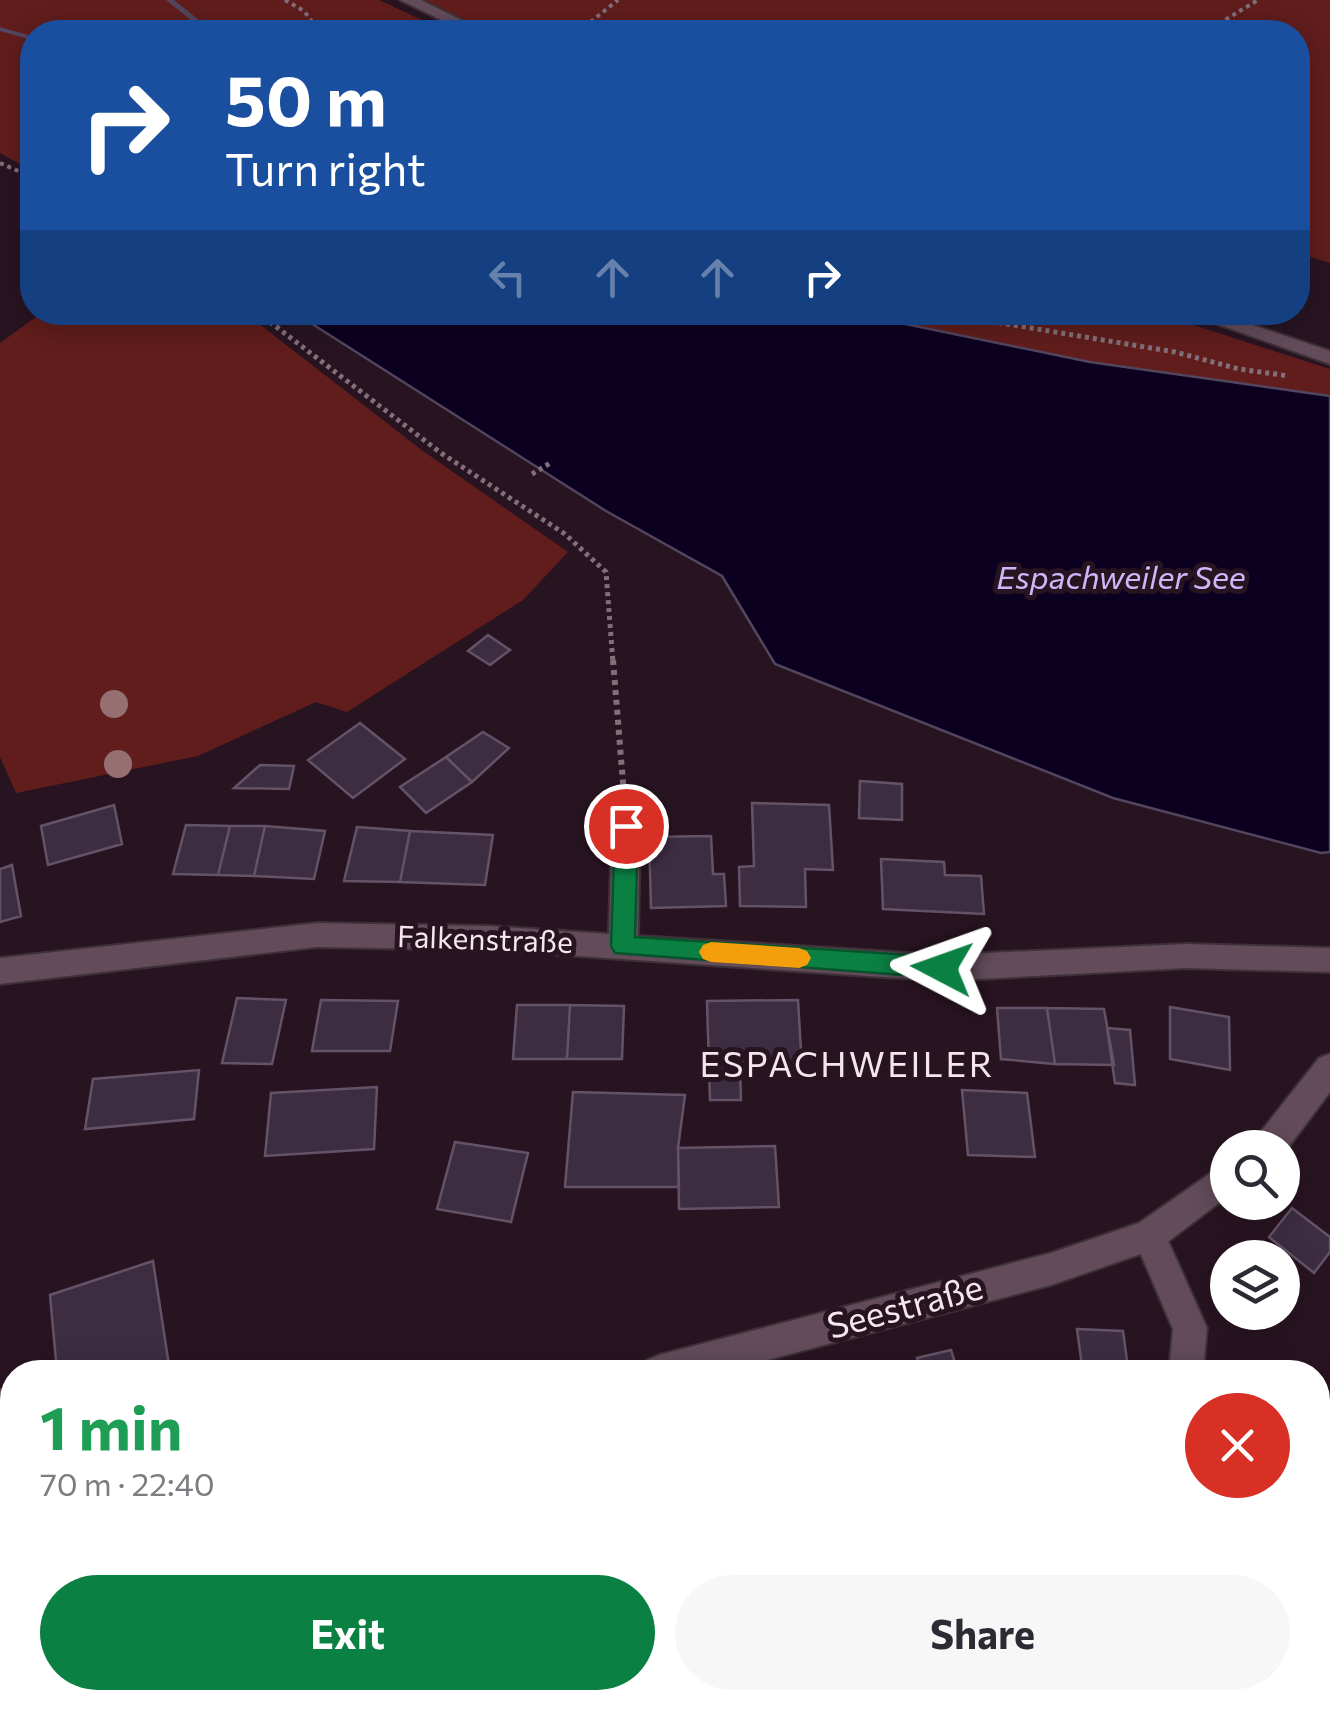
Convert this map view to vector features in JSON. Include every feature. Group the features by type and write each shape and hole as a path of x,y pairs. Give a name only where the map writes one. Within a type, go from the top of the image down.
{"street":[{"path":"408,0 452,20"},
{"path":"1232,325 1330,358"},
{"path":"623,946 626,826"},
{"name":"Falkenstraße","path":"0,971 316,935 488,938 942,968 1187,956 1330,960"},
{"path":"1283,1130 1330,1068"},
{"name":"Seestraße","path":"704,1360 1051,1269 1149,1236 1210,1190"},
{"path":"1149,1236 1190,1328 1187,1360"}],"path":[{"path":"285,0 311,20"},
{"path":"593,20 618,0"},
{"path":"1225,20 1258,0"},
{"path":"275,325 440,453 565,534 606,572 626,826"},
{"path":"1008,325 1304,378"},
{"path":"532,474 552,462"}],"shaded area":[{"path":"0,0 379,0 422,20 20,20 20,164 0,153"},
{"path":"419,0 1330,0 1330,263 1310,257 1310,20 465,20"},
{"path":"25,325 260,325 423,451 568,552 523,600 347,712 316,702 198,756 16,793 0,757 0,343"},
{"path":"910,325 1193,325 1330,369 1330,396 1090,362"}],"water":[{"name":"Espachweiler See","path":"314,325 910,325 1090,362 1330,396 1330,852 1321,853 1113,798 775,664 722,576 606,511"}],"building":[{"path":"488,635 510,650 490,665 468,651"},
{"path":"360,723 405,759 353,798 308,760"},
{"path":"483,732 509,748 472,782 446,757"},
{"path":"446,757 472,782 426,813 400,787"},
{"path":"260,765 294,766 289,789 234,788"},
{"path":"860,781 902,784 902,820 859,818"},
{"path":"752,803 829,805 833,870 805,869 806,907 740,906 739,867 754,866"},
{"path":"114,805 122,844 48,865 41,826"},
{"path":"186,825 230,826 218,875 173,874"},
{"path":"230,826 265,826 254,876 218,875"},
{"path":"265,826 325,831 314,879 254,876"},
{"path":"357,827 410,831 400,882 344,881"},
{"path":"410,831 493,835 485,885 400,882"},
{"path":"711,836 713,874 724,874 726,906 651,908 649,837"},
{"path":"881,859 944,862 945,875 981,876 984,914 883,909"},
{"path":"12,865 21,916 0,922 0,869"},
{"path":"237,998 286,1000 272,1064 222,1063"},
{"path":"321,1000 398,1001 390,1051 312,1051"},
{"path":"798,1000 802,1068 740,1068 741,1100 710,1100 707,1001"},
{"path":"517,1005 570,1005 567,1059 513,1059"},
{"path":"570,1005 624,1006 622,1059 567,1059"},
{"path":"1170,1007 1229,1017 1230,1070 1170,1059"},
{"path":"997,1008 1047,1008 1055,1064 1001,1059"},
{"path":"1047,1008 1104,1009 1114,1065 1055,1064"},
{"path":"1107,1028 1130,1030 1135,1085 1115,1083"},
{"path":"199,1070 194,1119 85,1129 93,1079"},
{"path":"377,1087 374,1149 265,1156 271,1093"},
{"path":"962,1090 1027,1093 1035,1157 968,1155"},
{"path":"573,1092 685,1095 678,1148 679,1187 565,1187"},
{"path":"455,1142 528,1153 511,1222 437,1209"},
{"path":"775,1146 779,1207 679,1209 678,1148"},
{"path":"1300,1214 1330,1237 1330,1252 1314,1273 1300,1262 1300,1240 1269,1237 1282,1220 1300,1220"},
{"path":"153,1261 168,1360 56,1360 50,1295"},
{"path":"1077,1329 1123,1331 1127,1360 1081,1360"},
{"path":"951,1350 954,1360 918,1360"}],"waterway":[{"path":"170,0 195,20"},
{"path":"0,29 20,35"}],"slow traffic":[{"path":"711,952 799,958"}],"district":[{"name":"ESPACHWEILER","path":"847,1065"}],"route":[{"path":"626,826 623,946 942,968"}]}
